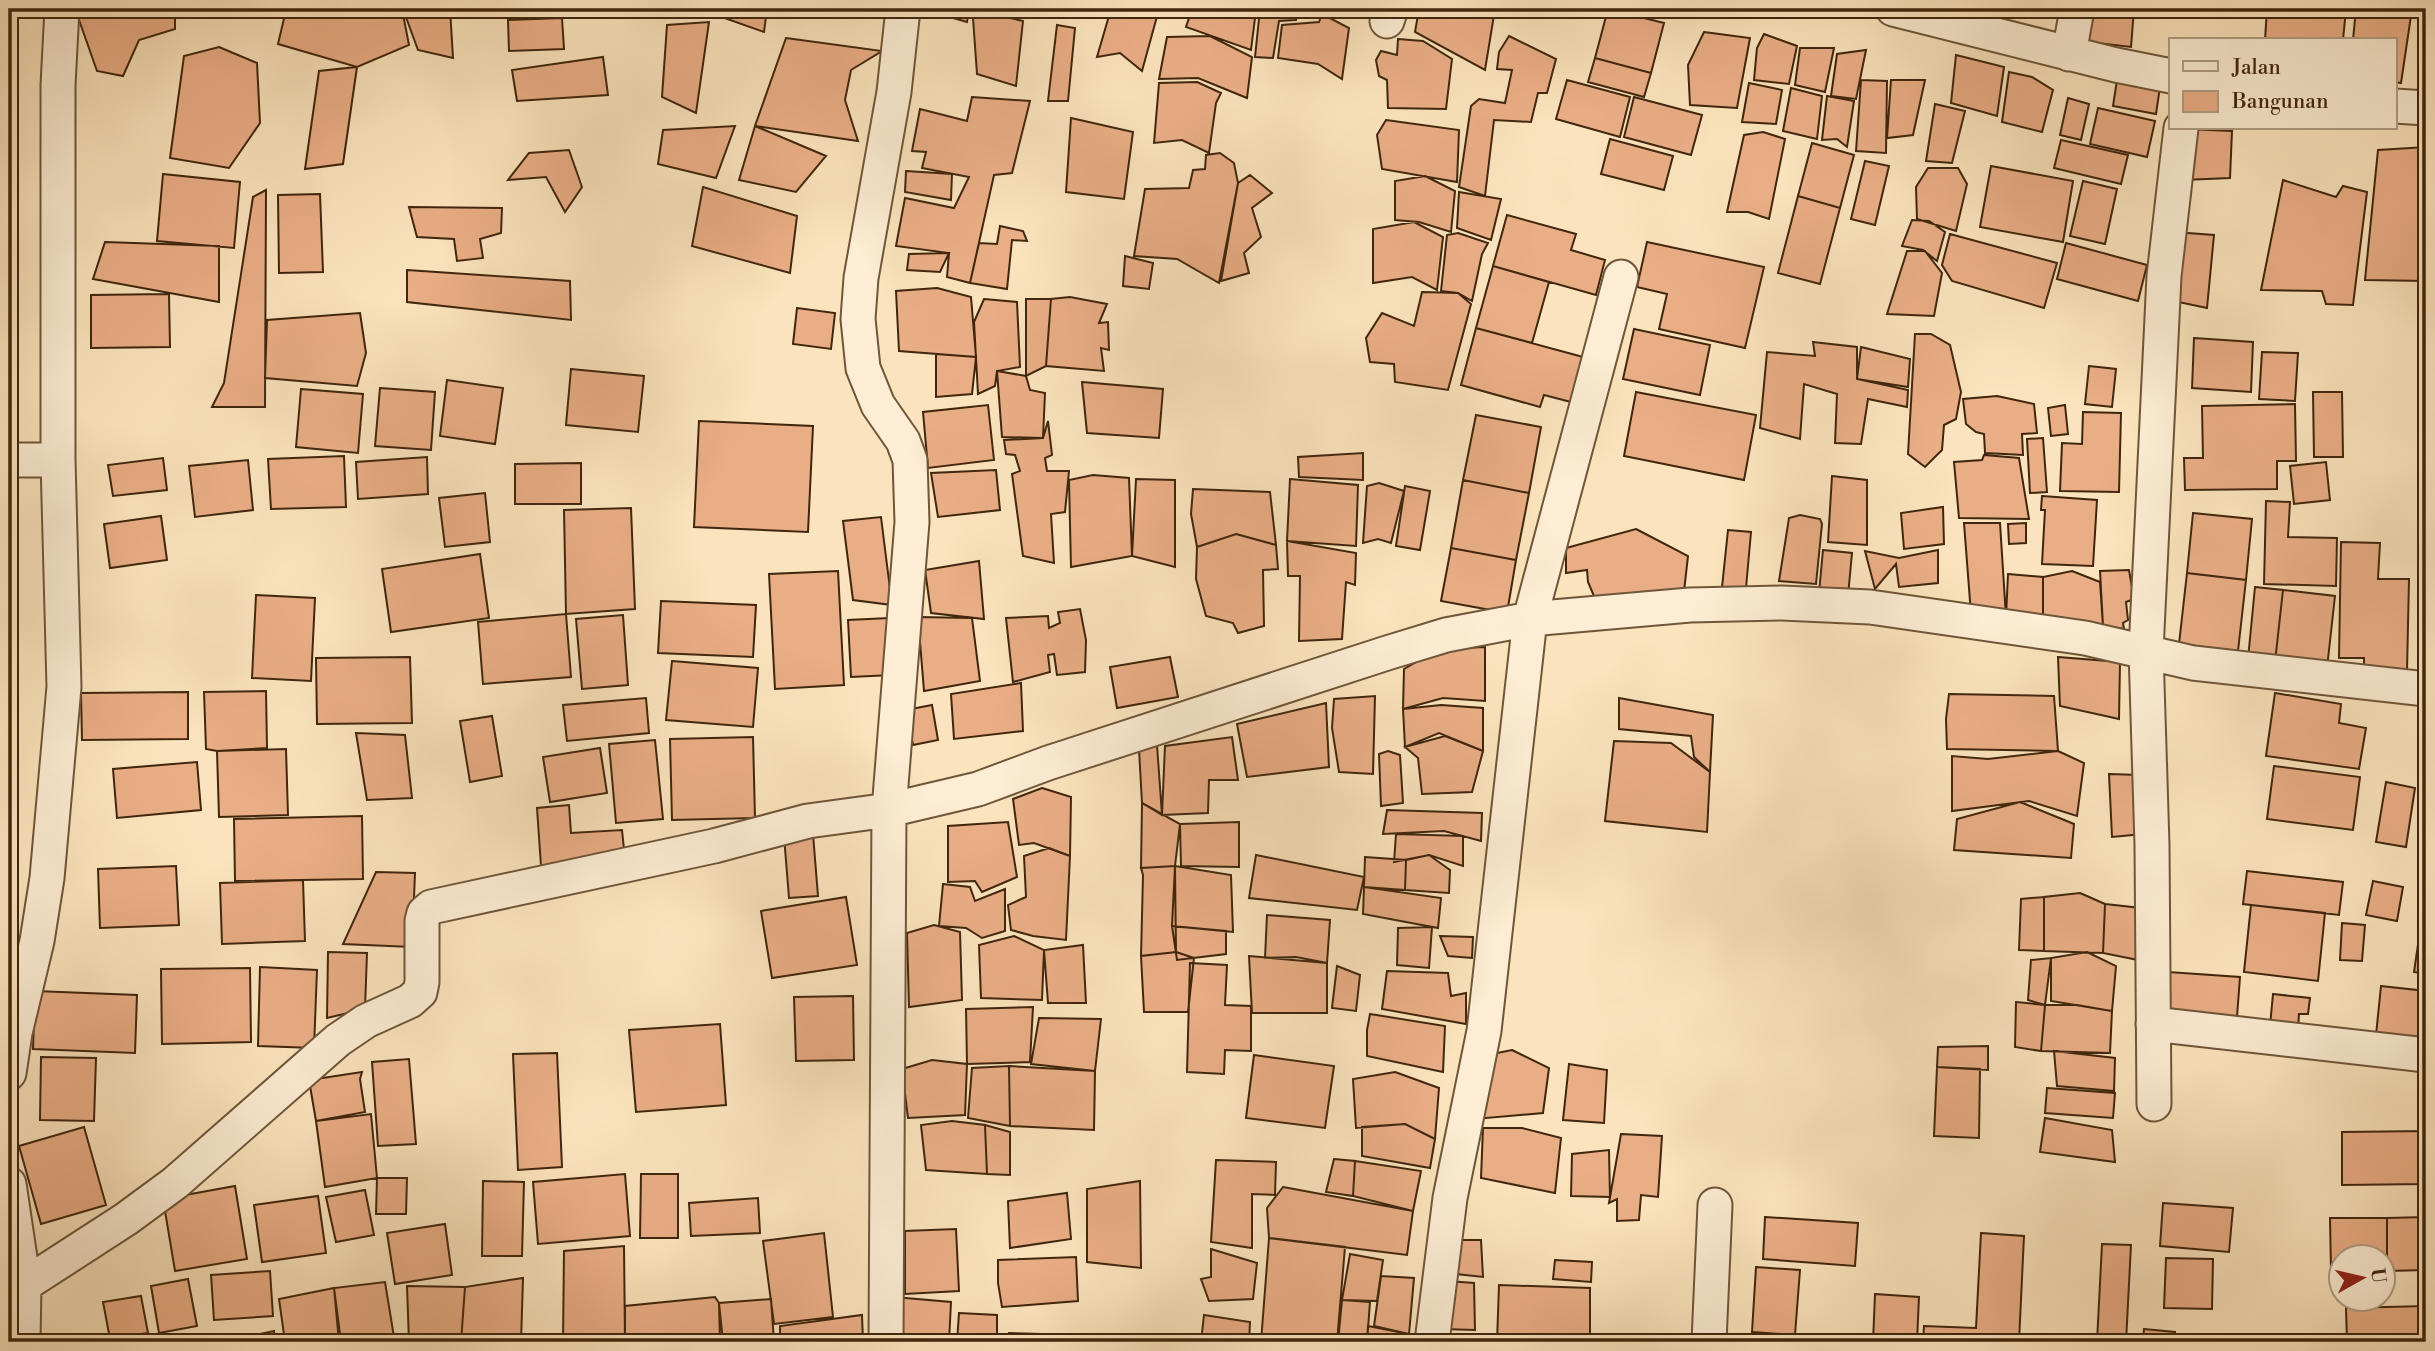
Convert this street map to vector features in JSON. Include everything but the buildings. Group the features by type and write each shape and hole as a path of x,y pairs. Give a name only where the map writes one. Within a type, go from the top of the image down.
{"street":[{"path":"9,1073 15,1033 37,942 47,878 64,687 58,460 58,85 62,9"},
{"path":"886,1342 889,810 912,522 910,460 903,441 878,405 863,368 858,319 861,278 894,92 903,9"},
{"path":"1893,9 2069,54 2169,76"},
{"path":"2069,54 2077,9"},
{"path":"2396,106 2426,108"},
{"path":"2154,1104 2147,651 2164,276 2181,130"},
{"path":"1432,1342 1450,1198 1484,1031 1530,619 1621,277"},
{"path":"9,460 58,460"},
{"path":"24,1285 126,1219 175,1183 338,1040 366,1021 410,1001 421,992 422,921 424,913 431,907 714,845 807,821 889,810 978,789 1048,763 1446,635 1530,619 1690,605 1782,603 1870,607 2085,638 2193,663 2426,689"},
{"path":"2153,1024 2426,1055"},
{"path":"9,1184 24,1285 23,1342"},
{"path":"1709,1342 1715,1205"}]}
